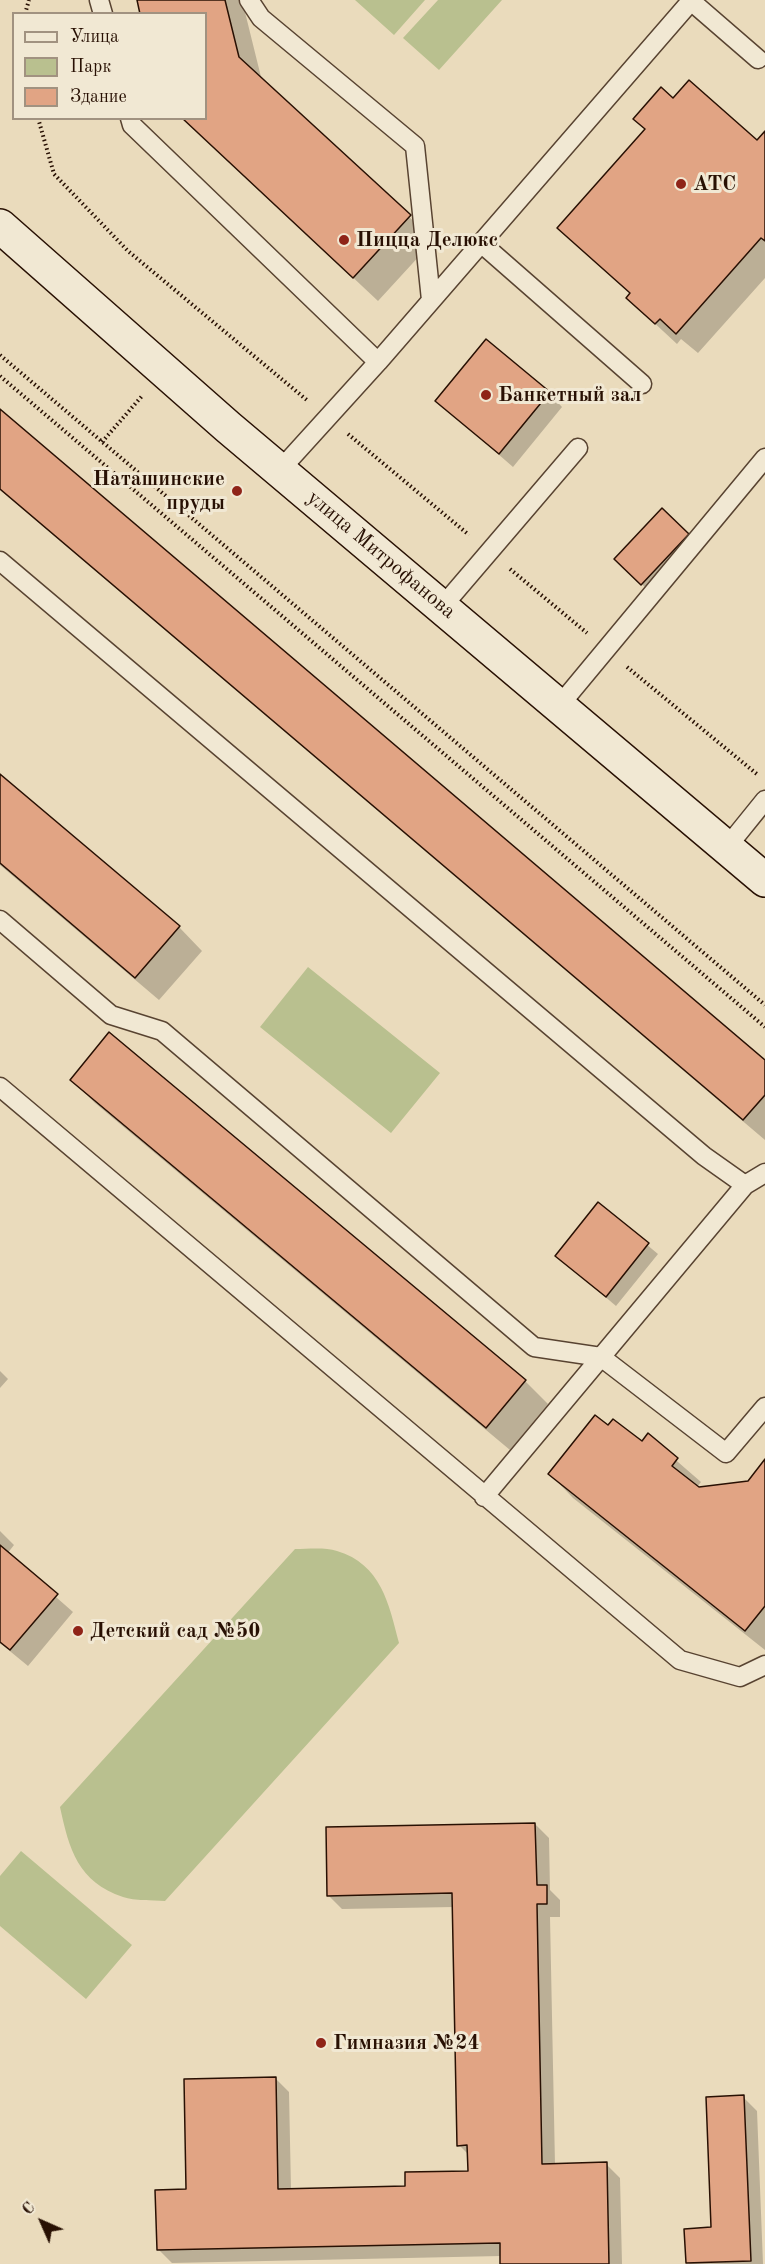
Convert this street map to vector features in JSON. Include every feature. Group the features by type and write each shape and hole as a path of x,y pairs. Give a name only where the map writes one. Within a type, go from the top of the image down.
{"main road":[{"name":"улица Митрофанова","path":"3,234 765,880"}],"lane":[{"path":"249,0 261,18 415,146 431,300"},
{"path":"280,470 378,362 691,1 758,59"},
{"path":"131,120 140,133 378,362"},
{"path":"481,243 642,384"},
{"path":"442,607 578,448"},
{"path":"559,706 765,458"},
{"path":"0,561 694,1148 746,1185"},
{"path":"727,847 765,800"},
{"path":"0,920 111,1015 162,1031 534,1347 601,1357 726,1453 765,1407"},
{"path":"0,1087 680,1660 740,1677 765,1665"},
{"path":"484,1497 746,1185 765,1173"}],"path":[{"path":"39,120 54,174 128,251 765,781"},
{"path":"0,355 765,1005"},
{"path":"0,376 765,1027"}],"green space":[{"path":"355,0 425,0 394,35"},
{"path":"438,0 502,0 439,70 403,38"},
{"path":"308,967 440,1073 391,1133 260,1027"},
{"path":"295,1549 337,1551 364,1565 381,1587 387,1600 399,1643 165,1901 138,1900 108,1891 95,1883 78,1862 67,1837 60,1807"},
{"path":"21,1851 132,1945 86,1999 0,1926 0,1876"}],"building":[{"path":"137,0 225,0 239,57 411,215 353,278 184,120 207,120 207,12 140,12"},
{"name":"АТС","path":"689,80 757,140 765,131 765,241 761,238 676,334 660,319 655,324 626,298 630,293 557,228 645,129 633,119 661,87 673,98"},
{"path":"486,339 550,392 499,454 435,401"},
{"path":"0,409 765,1060 765,1095 743,1120 0,489"},
{"path":"662,508 689,534 641,585 614,559"},
{"path":"0,774 180,926 135,978 0,863"},
{"path":"109,1032 526,1380 486,1428 70,1080"},
{"path":"598,1202 649,1243 606,1297 555,1256"},
{"path":"595,1415 608,1425 613,1419 642,1441 648,1433 678,1458 672,1466 699,1487 748,1481 765,1459 765,1606 745,1631 548,1474"},
{"path":"0,1545 58,1594 10,1650 0,1642"},
{"path":"535,1823 537,1885 547,1885 547,1904 537,1904 542,2164 607,2162 609,2264 500,2264 500,2243 157,2250 155,2190 186,2189 184,2079 276,2077 278,2189 405,2186 405,2172 468,2171 467,2145 457,2146 452,1893 327,1896 326,1827"},
{"path":"744,2095 751,2261 686,2263 684,2229 711,2227 706,2097"}],"place":[{"name":"АТС","path":"681,184"},
{"name":"Пицца Делюкс","path":"344,240"},
{"name":"Банкетный зал","path":"486,395"},
{"name":"Наташинские пруды","path":"237,491"},
{"name":"Детский сад №50","path":"78,1631"},
{"name":"Гимназия №24","path":"321,2043"}]}
